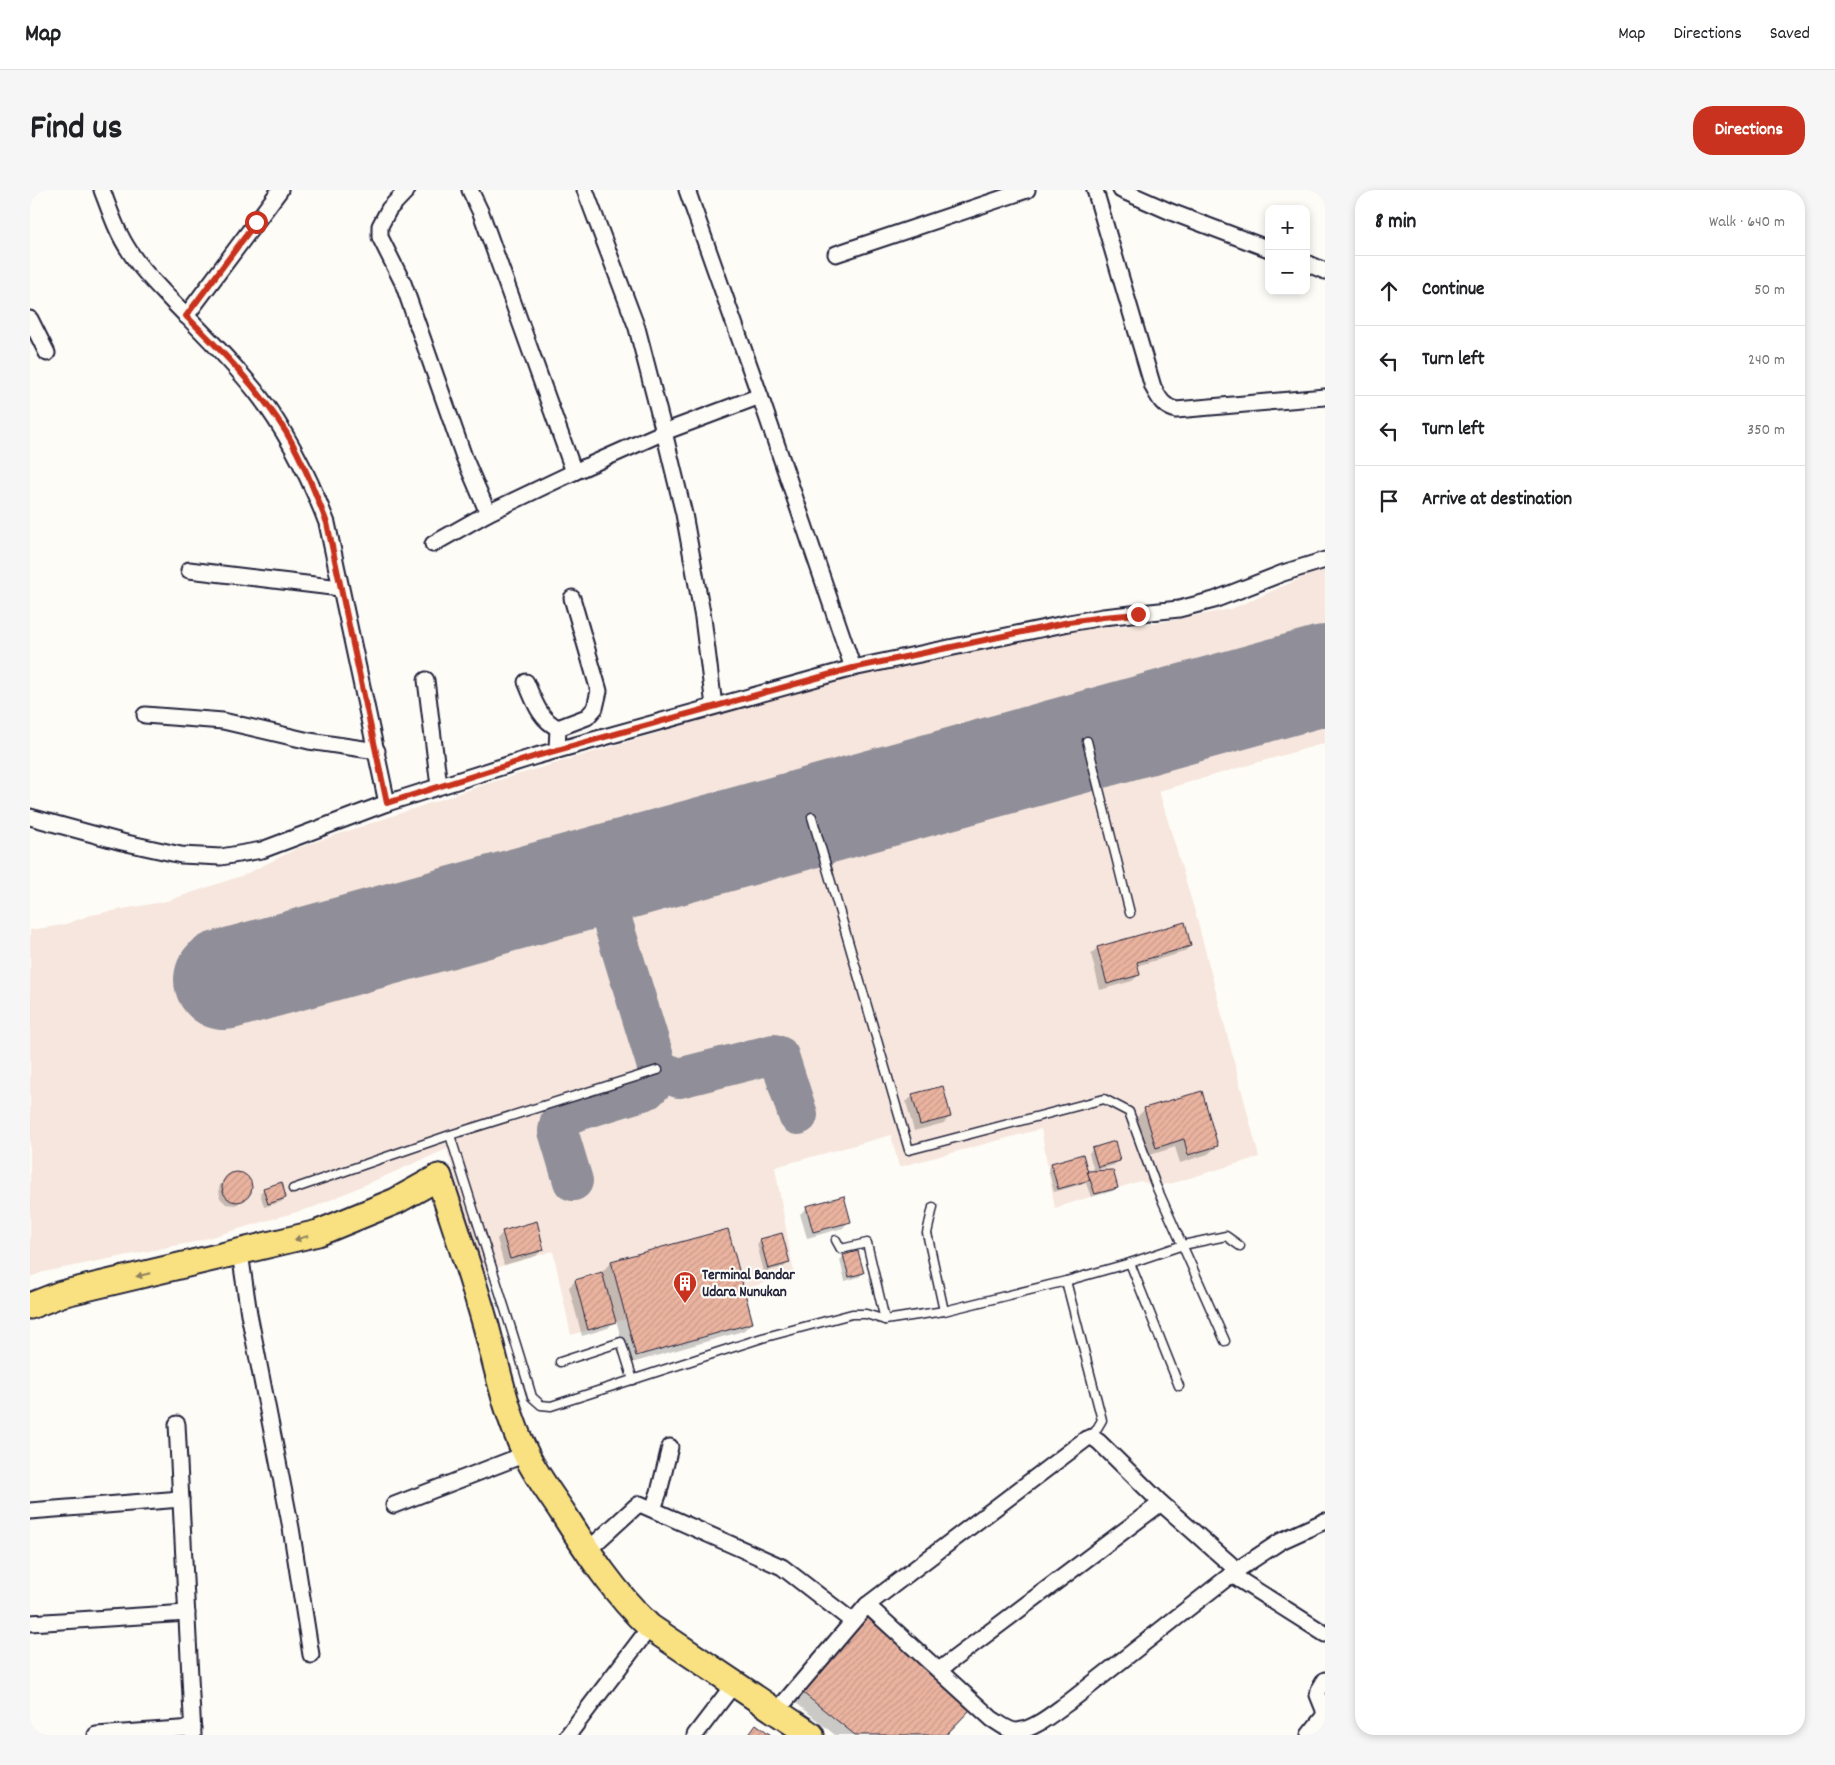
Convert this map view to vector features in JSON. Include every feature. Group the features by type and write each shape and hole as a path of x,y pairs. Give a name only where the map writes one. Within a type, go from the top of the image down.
{"highway":[{"path":"30,1287 95,1269 312,1218 424,1173 439,1177"},
{"path":"439,1177 485,1281 512,1418 526,1454 588,1551 615,1590 650,1627 810,1735"},
{"path":"30,1306 61,1294 318,1233 396,1201 439,1177"}],"street":[{"path":"102,190 116,227 130,253 148,276 217,346 257,394 285,432 310,480 327,523 387,803"},
{"path":"186,316 280,190"},
{"path":"470,190 481,213 574,472"},
{"path":"584,190 636,328 664,432 686,523 703,618 714,706"},
{"path":"687,190 853,668"},
{"path":"836,254 1027,190"},
{"path":"1095,190 1153,387 1160,401 1167,407 1176,410 1325,397"},
{"path":"1121,190 1171,212 1265,247"},
{"path":"401,192 380,226 380,237 397,267 464,457 488,513"},
{"path":"1310,265 1325,271"},
{"path":"30,320 47,353"},
{"path":"433,544 488,513 574,472 664,432 760,396"},
{"path":"30,818 122,842 200,857 221,857 262,850 328,827 387,803 439,786 557,750 853,668 1069,622 1179,609 1214,600 1283,573 1325,560"},
{"path":"189,570 340,588"},
{"path":"526,682 540,713 551,725 558,728 573,724 587,717 595,708 599,691 572,598"},
{"path":"426,680 439,786"},
{"path":"145,714 223,721 309,741 376,752"},
{"path":"557,750 558,728"},
{"path":"240,1253 249,1314 291,1528 311,1655"},
{"path":"96,1735 193,1731 177,1424"},
{"path":"776,1712 867,1605 1086,1439 1092,1437 1235,1572 1325,1634"},
{"path":"653,1509 660,1492 670,1447"},
{"path":"394,1505 526,1454"},
{"path":"30,1511 181,1499"},
{"path":"939,1670 1161,1503"},
{"path":"588,1551 640,1504 782,1567 852,1621"},
{"path":"867,1605 992,1719 1010,1730 1017,1731 1044,1720 1069,1702 1235,1572 1281,1541 1325,1521"},
{"path":"30,1623 187,1613"},
{"path":"568,1735 650,1627"},
{"path":"1309,1735 1324,1716 1324,1710 1318,1695 1325,1680"},
{"path":"695,1735 734,1684"}],"lane":[{"path":"1087,740 1130,913"},
{"path":"812,817 910,1150 1104,1099 1129,1112 1156,1186 1225,1341"},
{"path":"293,1189 450,1135 658,1070"},
{"path":"450,1135 482,1238 485,1281 532,1397 541,1405 551,1406 762,1338 852,1314 866,1314 885,1320 944,1311 1066,1281 1130,1263 1183,1245 1226,1236 1240,1246"},
{"path":"932,1207 927,1234 944,1311"},
{"path":"836,1240 841,1249 867,1243 885,1320"},
{"path":"1130,1263 1179,1386"},
{"path":"1066,1281 1102,1420 1092,1437"},
{"path":"560,1362 621,1342 633,1380"}],"shaded area":[{"path":"1325,568 1325,743 1159,791 1197,919 1259,1157 1173,1183 1156,1186 1140,1181 1055,1208 1041,1129 899,1167 891,1135 775,1167 794,1274 744,1289 753,1323 636,1356 626,1319 571,1335 553,1251 482,1272 447,1149 314,1207 194,1242 43,1272 30,1277 30,930 63,925 91,915 167,901 244,875 298,848 486,784 836,680 1060,629 1152,624 1231,609"}],"building":[{"path":"1185,922 1191,946 1137,962 1140,975 1107,984 1097,947"},
{"path":"943,1086 951,1117 920,1125 912,1094"},
{"path":"1202,1091 1218,1146 1188,1155 1184,1139 1156,1148 1144,1108"},
{"path":"1115,1141 1120,1161 1098,1167 1092,1148"},
{"path":"1083,1154 1090,1180 1058,1189 1051,1163"},
{"path":"1113,1170 1118,1188 1095,1194 1087,1171"},
{"path":"237,1172 243,1173 251,1181 251,1193 243,1201 237,1202 231,1201 223,1193 222,1187 223,1181 231,1173"},
{"path":"282,1182 286,1198 268,1204 263,1188"},
{"path":"844,1196 851,1222 813,1232 806,1206"},
{"path":"537,1221 544,1250 510,1259 502,1231"},
{"name":"Terminal Bandar Udara Nunukan","path":"728,1229 753,1323 636,1356 611,1261"},
{"path":"782,1233 790,1263 768,1269 760,1239"},
{"path":"858,1251 864,1273 849,1277 843,1255"},
{"path":"602,1272 616,1322 588,1330 575,1280"},
{"path":"863,1614 938,1679 970,1710 946,1735 855,1735 803,1693"},
{"path":"756,1724 771,1735 748,1735"}],"taxiway":[{"path":"609,910 616,889 630,867"},
{"path":"569,884 588,893 609,910 658,1070 654,1082 646,1090 565,1115 560,1121 558,1131 573,1181"},
{"path":"658,1070 679,1078 774,1054 779,1056 798,1115"}],"runway":[{"path":"224,980 1325,675"}],"place":[{"name":"Terminal Bandar Udara Nunukan","path":"685,1304"}],"route":[{"path":"256,222 186,316 217,346 257,394 285,432 310,480 327,523 387,803 536,756 853,668 1069,622 1138,614"}]}
